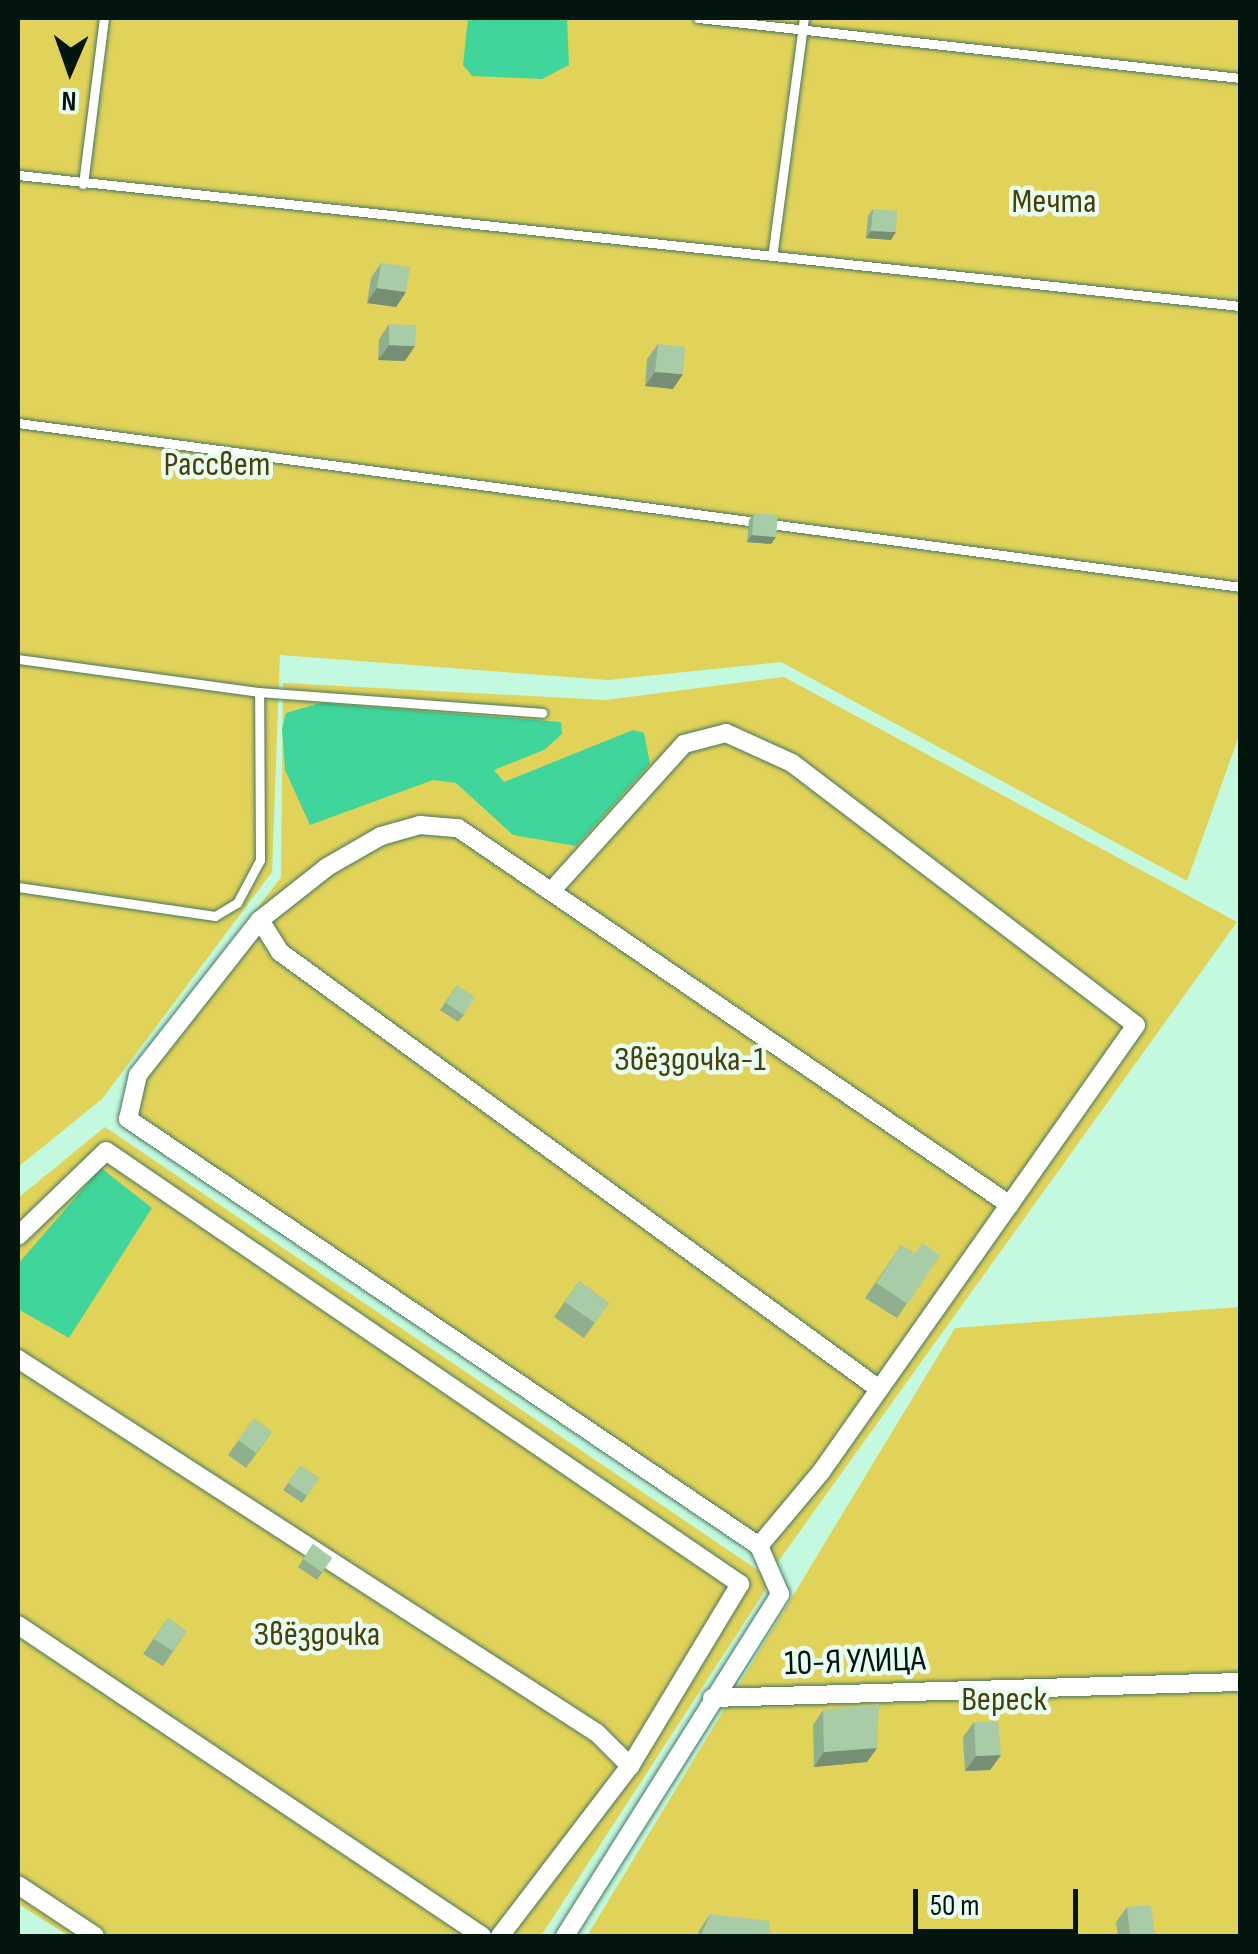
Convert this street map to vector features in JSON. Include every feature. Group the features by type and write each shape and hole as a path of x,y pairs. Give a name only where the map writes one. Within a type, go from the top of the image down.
{"street":[{"path":"554,888 684,744 726,733 792,763 1136,1025 879,1388 759,1546"},
{"path":"565,1936 780,1594 759,1546 128,1119 138,1075 260,920 328,867 420,825 458,828 554,888 1010,1205"},
{"path":"260,920 280,952 879,1388"},
{"path":"18,1236 106,1151 740,1584 630,1766 500,1936"},
{"path":"18,1358 598,1733 630,1766"},
{"path":"18,1625 482,1936"},
{"name":"10-Я УЛИЦА","path":"712,1698 1240,1682"},
{"path":"18,1885 95,1936"}],"lane":[{"path":"83,184 104,18"},
{"path":"698,18 803,22 1240,78"},
{"path":"773,250 803,22"},
{"path":"18,175 773,250 1240,306"},
{"path":"18,423 1240,587"},
{"path":"18,659 259,692 542,713"},
{"path":"18,887 216,916 237,903 260,860 259,692"}],"green space":[{"name":"Рассвет","path":"18,18 1240,18 1240,733 1187,881 781,662 608,680 280,655 272,872 102,1099 18,1167"},
{"name":"Звёздочка-1","path":"784,677 1237,922 777,1563 119,1116 128,1079 281,877 283,683 606,700"},
{"name":"Звёздочка","path":"105,1127 772,1580 541,1936 69,1936 18,1904 18,1198"},
{"name":"Вереск","path":"1240,1307 1240,1936 587,1936 955,1328"}],"shaded area":[{"path":"468,18 567,18 569,65 542,79 472,76 463,65"},
{"path":"320,703 561,722 562,734 544,750 494,770 504,782 633,730 644,733 650,764 576,846 513,835 456,783 433,780 310,825 285,770 282,729 286,713"},
{"path":"101,1168 152,1208 69,1338 18,1309 18,1264"}],"building":[{"path":"873,209 897,211 896,232 871,231"},
{"path":"381,263 410,267 406,292 377,288"},
{"path":"389,324 416,325 415,346 389,345"},
{"path":"658,344 685,347 683,374 655,372"},
{"path":"754,513 778,515 776,537 752,535"},
{"path":"457,985 475,997 464,1015 446,1003"},
{"path":"922,1243 940,1255 908,1304 876,1283 901,1245 915,1254"},
{"path":"579,1281 609,1303 595,1323 565,1302"},
{"path":"254,1419 272,1432 256,1453 238,1440"},
{"path":"300,1466 319,1478 307,1496 288,1483"},
{"path":"313,1544 332,1558 322,1572 303,1559"},
{"path":"168,1618 187,1631 173,1651 154,1639"},
{"path":"879,1704 877,1748 824,1752 823,1710"},
{"path":"998,1721 1001,1755 976,1756 974,1722"},
{"path":"1151,1905 1155,1936 1130,1936 1127,1907"},
{"path":"710,1914 769,1921 771,1936 701,1936"}],"park label":[{"name":"Мечта","path":"1054,202"}]}
